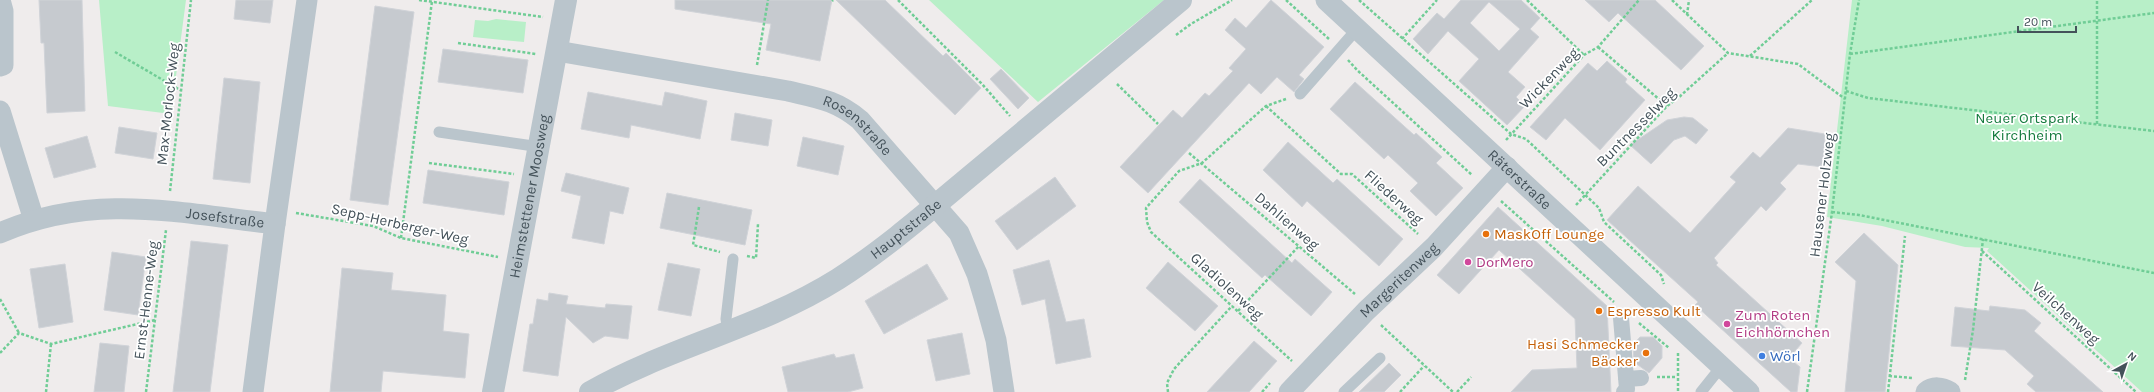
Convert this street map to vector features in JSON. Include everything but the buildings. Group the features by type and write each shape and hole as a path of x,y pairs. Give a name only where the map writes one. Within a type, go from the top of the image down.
{"street":[{"path":"0,0 3,11 3,64 0,66"},
{"name":"Josefstraße","path":"0,233 34,220 69,212 106,208 137,208 276,217 307,0"},
{"name":"Hauptstraße","path":"590,392 656,358 728,332 802,300 838,279 935,206 1181,0"},
{"name":"Räterstraße","path":"1326,0 1749,392"},
{"name":"Heimstettener Moosweg","path":"493,392 540,147 564,10"},
{"name":"Rosenstraße","path":"557,54 754,85 823,98 844,107 860,120 959,233 977,274 996,340 1004,392"},
{"path":"0,111 34,220"},
{"name":"Margeritenweg","path":"1289,392 1368,309 1434,247 1500,161"},
{"path":"253,392 276,217"},
{"path":"1621,318 1630,383"},
{"path":"1921,385 1934,388 1957,388"}],"lane":[{"path":"1300,94 1357,29"},
{"path":"439,132 540,147"},
{"path":"728,332 726,319 733,258"},
{"path":"1344,392 1380,358"},
{"path":"1701,392 1721,367"}],"path":[{"name":"Max-Morlock-Weg","path":"168,211 191,0"},
{"path":"418,0 564,10"},
{"path":"754,85 768,0"},
{"path":"898,0 982,84 1023,132"},
{"path":"1176,35 1191,24 1232,0"},
{"path":"1358,0 1511,134 1526,139 1599,208 1604,222 1661,275 1664,284 1669,289"},
{"path":"1387,56 1437,0"},
{"path":"1527,0 1584,55"},
{"name":"Wickenweg","path":"1500,161 1511,134 1584,55 1598,47 1639,0"},
{"path":"1672,0 1728,53 1798,64 1845,99"},
{"path":"1688,14 1690,0"},
{"path":"1750,56 1812,0"},
{"name":"Hausener Holzweg","path":"1807,392 1832,212 1850,54 1859,0"},
{"path":"2097,0 2097,124"},
{"path":"401,238 432,1"},
{"path":"1850,54 2154,13"},
{"path":"458,44 557,54"},
{"path":"1598,47 1666,106"},
{"path":"115,52 180,90"},
{"name":"Buntnesselweg","path":"1562,219 1666,106 1678,98 1728,53"},
{"path":"1118,84 1158,124"},
{"path":"1846,91 1868,98 2154,131"},
{"path":"1202,162 1266,106 1300,94"},
{"name":"Fliederweg","path":"1266,106 1341,174 1352,174 1434,247"},
{"name":"Dahlienweg","path":"1189,153 1202,162 1299,246 1368,309 1424,366 1453,392"},
{"name":"Gladiolenweg","path":"1202,162 1180,171 1146,208 1147,222 1151,232 1306,374"},
{"path":"429,163 534,177"},
{"path":"699,207 693,245 731,255 733,258 736,255 756,258 758,224"},
{"name":"Ernst-Henne-Weg","path":"146,392 168,211"},
{"path":"1832,212 1859,215 2154,273"},
{"name":"Sepp-Herberger-Weg","path":"276,217 372,226 401,238 518,261"},
{"path":"1888,392 1905,236"},
{"path":"1957,388 1983,239"},
{"path":"1238,311 1299,246"},
{"name":"Veilchenweg","path":"1982,251 2136,392"},
{"path":"0,299 19,333 51,344 155,320"},
{"path":"1168,392 1167,383 1174,369 1232,306"},
{"path":"1678,326 1678,392"},
{"path":"0,353 19,333"},
{"path":"46,392 51,344"},
{"path":"1400,392 1424,366"},
{"path":"1889,376 1921,385"},
{"path":"1457,392 1470,377"}],"green space":[{"path":"99,0 186,0 171,114 108,106"},
{"path":"929,0 1164,0 1038,102"},
{"name":"Neuer Ortspark Kirchheim","path":"1852,0 2154,0 2154,392 2142,392 1987,251 1989,248 1965,247 1882,226 1827,217"},
{"path":"496,19 526,22 524,42 473,37 475,20 488,21"}],"place":[{"name":"MaskOff Lounge","path":"1486,234"},
{"name":"DorMero","path":"1468,262"},
{"name":"Espresso Kult","path":"1599,311"},
{"name":"Zum Roten Eichhörnchen","path":"1727,324"},
{"name":"Hasi Schmecker Bäcker","path":"1646,353"},
{"name":"Wörl","path":"1762,356"}]}
